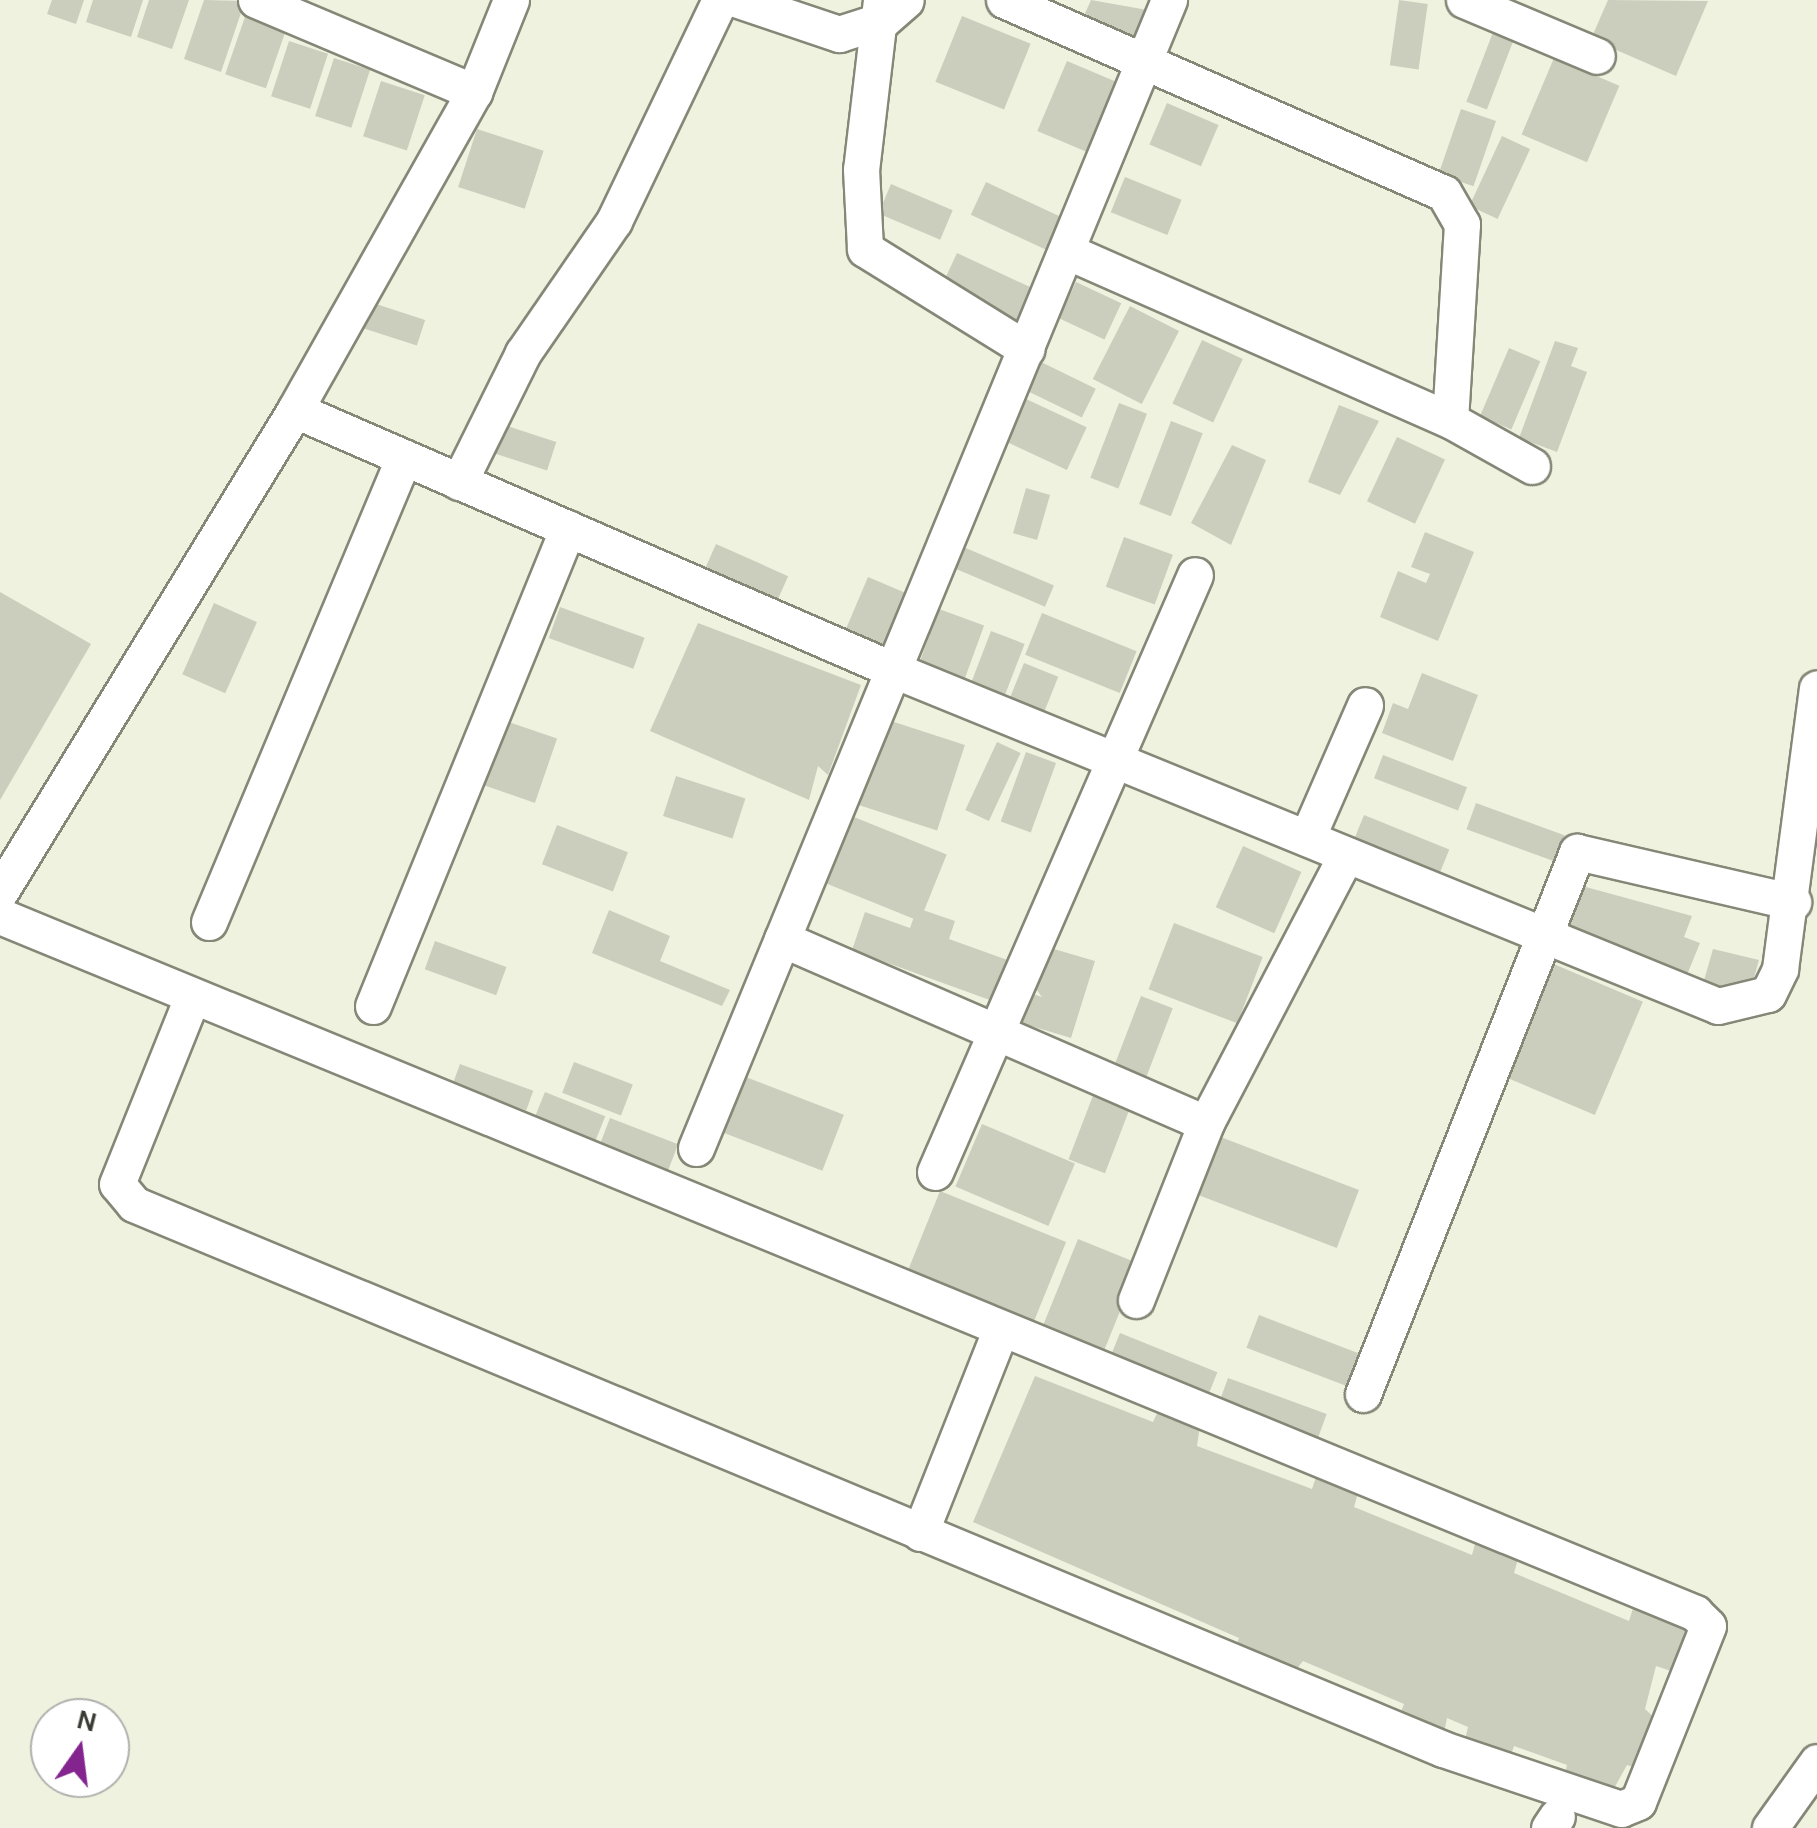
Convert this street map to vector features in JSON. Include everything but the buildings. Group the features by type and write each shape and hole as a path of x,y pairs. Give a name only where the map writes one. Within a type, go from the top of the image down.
{"street":[{"path":"0,892 296,410 474,92 511,0"},
{"path":"459,482 523,353 614,221 720,0"},
{"path":"738,0 839,34 890,7"},
{"path":"1004,0 1144,68 1444,193 1462,224 1450,420"},
{"path":"696,1148 889,668 1071,253 1170,0"},
{"path":"1464,0 1597,56"},
{"path":"262,1 474,92"},
{"path":"890,7 861,169 865,249 1026,350"},
{"path":"1071,253 1450,420 1532,466"},
{"path":"296,410 889,668 1718,1006 1747,1005 1768,994 1780,969 1794,902 1817,688"},
{"path":"209,922 404,457"},
{"path":"373,1006 568,528"},
{"path":"935,1172 1120,762 1195,575"},
{"path":"1307,838 1365,705"},
{"path":"1363,1394 1540,936 1577,852 1794,902"},
{"path":"1136,1300 1206,1124 1346,855"},
{"path":"0,916 1695,1612 1708,1626 1638,1802 1622,1810 1443,1749 920,1533 122,1195 117,1184 192,997"},
{"path":"782,939 994,1035 1206,1124"},
{"path":"920,1533 1001,1328"},
{"path":"1770,1828 1817,1762"}]}
